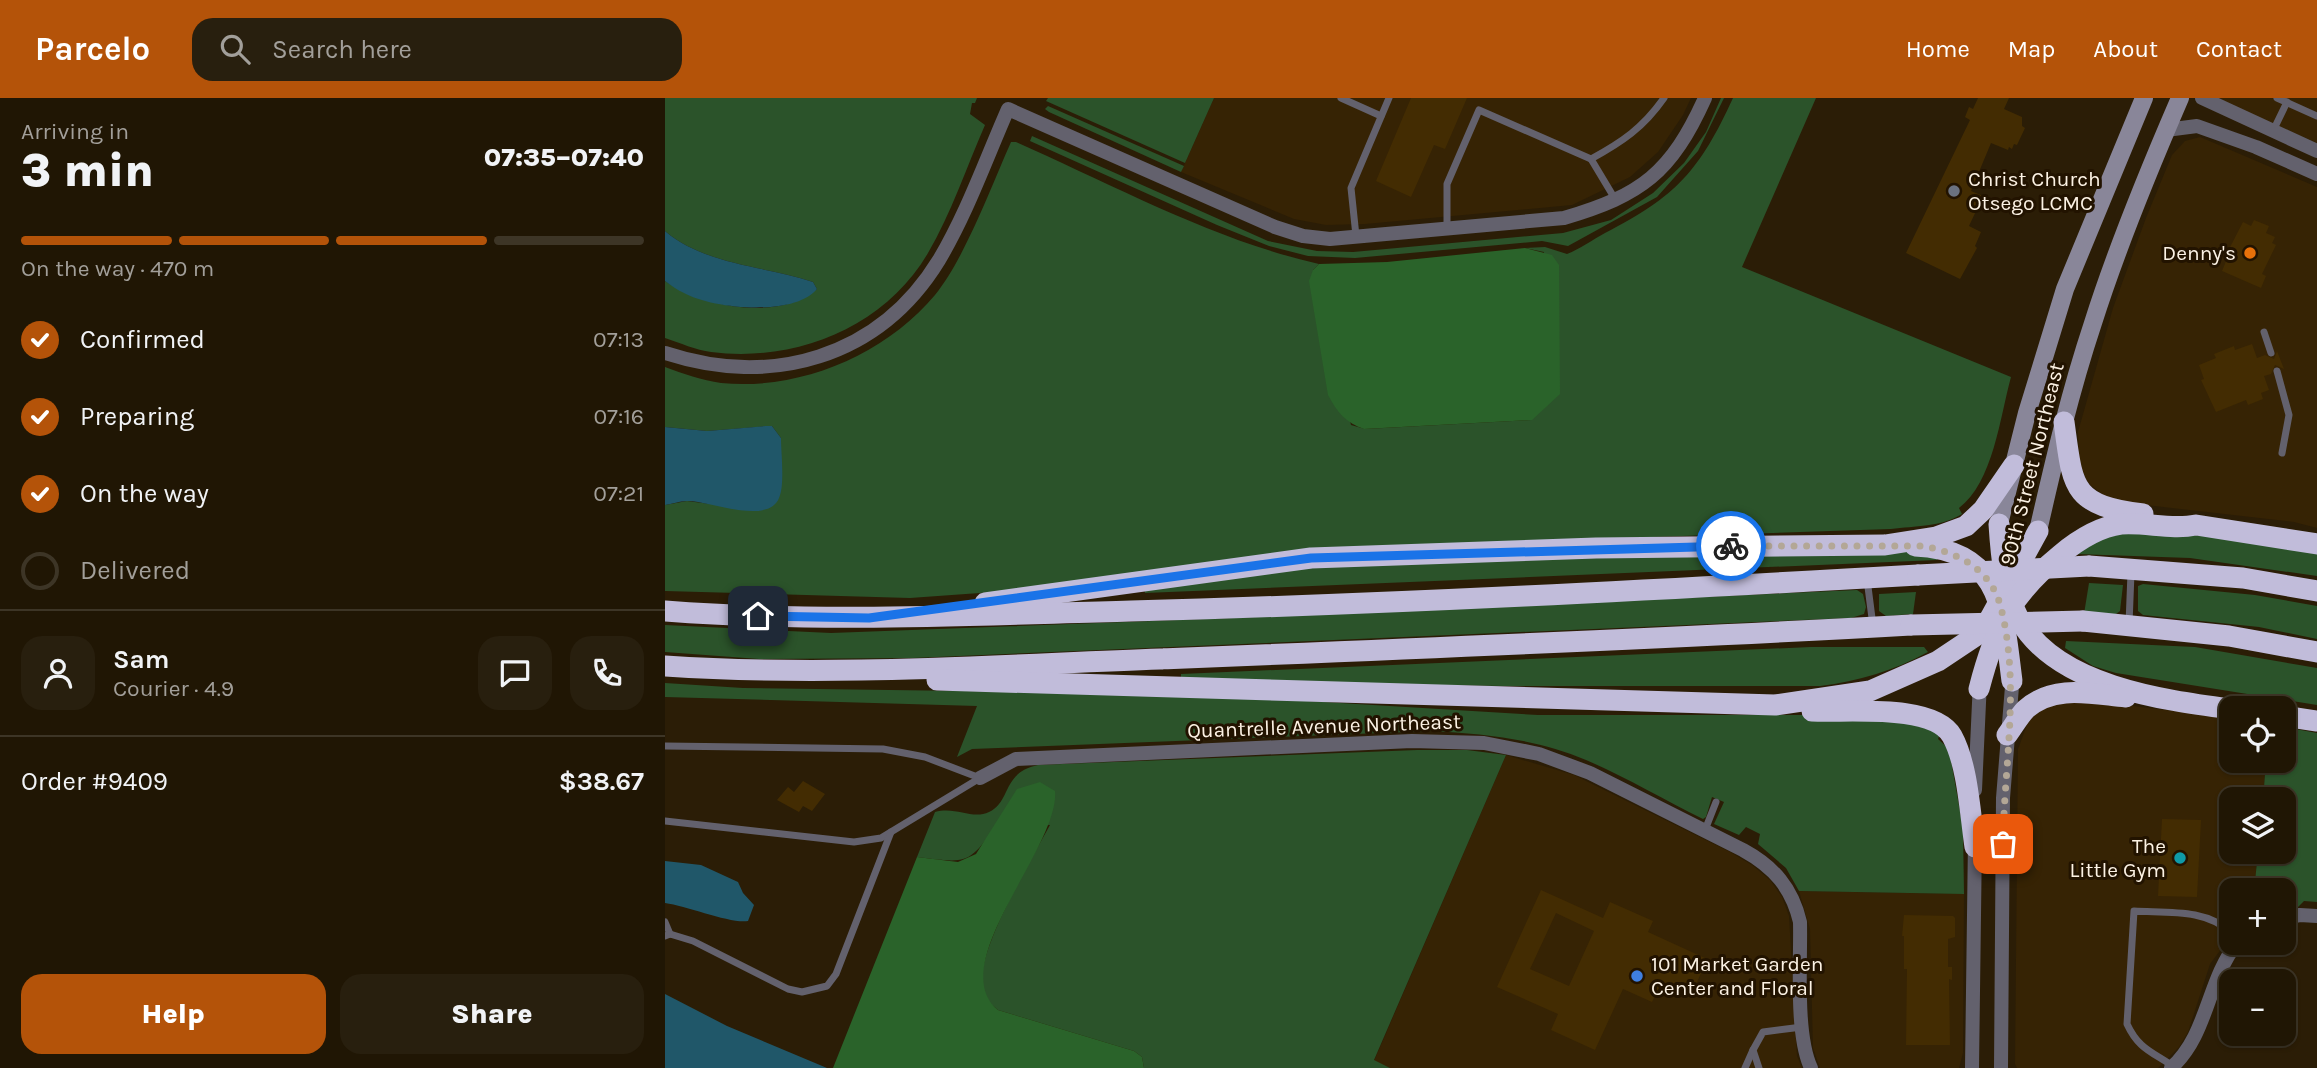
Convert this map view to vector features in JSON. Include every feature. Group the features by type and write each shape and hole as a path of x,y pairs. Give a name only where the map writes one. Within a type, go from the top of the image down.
{"highway":[{"path":"2064,422 2075,486 2087,499 2117,511 2185,520 2196,525 2317,544"},
{"path":"1885,545 1953,532 1970,523 1983,510 2014,465"},
{"path":"1999,524 2008,599 2012,681"},
{"path":"1775,705 1851,696 1897,681 1938,661 1983,631 2008,599 2079,540 2101,529 2122,524 2184,528 2196,525"},
{"path":"1979,689 1988,654 2008,599 2038,531"},
{"path":"869,618 1311,558 1609,548 1885,545 1943,550 1965,560 2008,599 2035,640 2052,655 2086,674 2157,699"},
{"path":"665,611 730,616 869,618 1287,606 2089,566 2243,578 2317,592"},
{"path":"665,666 729,670 869,670 1380,652 1911,625 2083,621 2229,636 2317,652"},
{"path":"869,670 946,681 1775,705 1813,711 1921,715 1951,734 1958,752 1975,847"},
{"path":"2007,735 2026,709 2049,694 2072,692 2219,707"},
{"path":"2296,717 2317,720"}],"main road":[{"name":"90th Street Northeast","path":"1999,524 2065,289 2144,98"},
{"name":"90th Street Northeast","path":"2038,531 2064,422 2113,264 2180,98"}],"street":[{"path":"665,353 693,362 727,367 775,368 831,353 872,330 898,311 920,287 939,259 1009,104 1020,98"},
{"path":"1009,104 1275,228 1303,236 1356,238 1564,218 1615,199 1632,192 1653,177 1674,155 1688,136 1705,98"},
{"path":"2201,98 2317,151"},
{"path":"2166,130 2197,126 2228,136 2317,174"},
{"path":"1972,1068 1975,749 1983,631"},
{"path":"2001,1068 2003,798 2012,681"},
{"name":"Quantrelle Avenue Northeast","path":"981,778 1016,759 1412,741 1484,743 1520,749 1559,761 1705,830 1761,860 1783,880 1791,894 1800,922 1804,1052 1811,1068"},
{"path":"2296,916 2317,916"},
{"path":"2173,1067 2191,1047 2216,976 2229,955"}],"lane":[{"path":"1341,98 1381,116"},
{"path":"1356,238 1351,188 1389,98"},
{"path":"1591,159 1627,139 1653,114 1664,98"},
{"path":"2277,98 2317,116"},
{"path":"2273,131 2287,102"},
{"path":"1447,230 1447,184 1479,110 1591,159 1615,199"},
{"path":"2264,332 2271,353"},
{"path":"2277,372 2289,415 2282,453"},
{"path":"2129,626 2132,568"},
{"path":"1867,578 1873,627"},
{"path":"665,746 883,750 925,757 981,778"},
{"path":"665,821 854,842 881,838 981,778"},
{"path":"1705,830 1716,802"},
{"path":"665,922 667,935 705,946 788,989 812,992 827,986 836,974 891,832"},
{"path":"2173,1067 2143,1049 2134,1040 2127,1024 2134,911 2186,914 2209,918 2219,923"},
{"path":"1745,1068 1763,1032 1803,1027"},
{"path":"1753,1050 1759,1068"}],"shaded area":[{"path":"1214,98 1691,98 1658,152 1630,177 1572,205 1365,224 1326,225 1294,219 1181,172"},
{"path":"2213,98 2317,98 2317,143"},
{"path":"2200,137 2317,187 2317,528 2294,522 2111,501 2088,483 2079,463 2078,432 2113,308 2146,218 2172,155 2185,141"},
{"path":"2060,697 2219,717 2219,773 2265,773 2264,787 2219,787 2219,864 2257,864 2255,878 2219,878 2219,952 2210,964 2188,1032 2179,1047 2158,1068 2017,1068 2015,1064 2018,749 2031,714"},
{"path":"1506,755 1574,775 1730,852 1770,880 1782,897 1789,916 1797,1056 1802,1068 1390,1068 1374,1061"},
{"path":"1799,891 1964,894 1963,1053 1959,1068 1820,1068 1813,1048 1810,929"}],"green space":[{"path":"665,98 977,98 975,103 972,103 970,114 985,125 928,253 910,279 888,301 863,320 805,345 774,352 711,352 665,338 665,281 700,298 741,307 782,305 801,299 817,289 813,282 698,251 665,231"},
{"path":"1048,98 1214,98 1185,163 1046,101"},
{"path":"1721,98 1724,98 1698,151 1657,197 1568,246 1542,241 1355,258 1308,256 1269,246 1217,225 1030,141 1032,136 1268,241 1317,251 1353,252 1563,233 1611,220 1653,193 1684,163 1706,132"},
{"path":"1733,98 1816,98 1742,267 2011,377 1994,448 1980,483 1971,497 1959,508 1962,514 1937,524 1891,529 1472,543 1049,588 910,598 665,591 665,505 687,501 710,504 780,495 781,438 772,426 707,431 665,427 665,367 721,383 780,381 839,365 891,335 915,316 946,280 977,221 1011,142 1203,227 1280,254 1319,264 1313,270 1351,425 1365,429 1531,420 1544,252 1525,248 1545,247 1567,254 1650,207 1683,179 1697,163"},
{"path":"1048,106 1184,166 1181,172 1049,112 1045,109"},
{"path":"1525,248 1552,255 1559,265 1560,394 1532,420 1364,429 1352,424 1335,407 1328,395 1309,281 1313,270 1319,264 1387,262"},
{"path":"2105,531 2232,537 2317,554 2317,576 2190,558 2076,554"},
{"path":"1901,549 1938,555 1937,560 1145,593 1144,587 1316,565"},
{"path":"2089,583 2123,585 2120,611 2116,614 2084,614"},
{"path":"2143,584 2255,595 2317,606 2317,639 2259,627 2143,615 2138,611 2138,586"},
{"path":"1857,590 1863,594 1866,607 1864,614 1851,618 913,658 759,659 665,652 665,625 831,633"},
{"path":"1916,592 1913,614 1886,616 1879,611 1879,594"},
{"path":"2066,641 2195,647 2317,668 2317,705 2296,702 2296,696 2260,696 2116,673 2093,666 2065,648"},
{"path":"1811,647 1924,647 1928,652 1875,674 1820,686 1503,686 1181,681 1181,674"},
{"path":"665,683 743,688 1040,692 1307,701 1538,715 1813,715 1912,719 1940,734 1938,739 1949,749 1963,828 1964,894 1799,891 1786,868 1758,844 1760,834 1746,827 1739,835 1714,824 1724,802 1712,797 1703,819 1586,760 1549,747 1511,739 1432,731 972,749 957,757 977,706 665,697"},
{"path":"2296,729 2317,733 2317,902 2304,901 2296,907 2296,878 2255,878 2257,864 2296,864 2296,787 2264,787 2265,773 2296,773"},
{"path":"1467,750 1506,755 1374,1060 1390,1068 1144,1068 1142,1057 1134,1051 998,1010 984,992 983,967 997,926 1050,825 998,823 980,847 965,858 947,860 917,857 935,812 976,815 989,812 1001,801 1018,774 1038,765"},
{"path":"1040,782 1055,791 1052,815 993,936 984,965 985,990 998,1010 1134,1051 1142,1057 1144,1068 833,1068 917,857 958,862 976,854 1017,789"}],"water":[{"path":"665,231 698,251 813,282 817,289 806,298 791,304 772,307 733,306 697,299 665,281"},
{"path":"772,426 781,438 782,469 781,492 773,506 750,511 687,501 665,505 665,427 707,431"},
{"path":"665,861 701,865 738,882 743,893 754,905 748,921 731,920 665,903"},
{"path":"665,994 727,1026 827,1068 665,1068"}],"building":[{"path":"1411,98 1467,98 1445,149 1434,145 1411,197 1376,181"},
{"name":"Christ Church Otsego LCMC","path":"1978,98 2009,98 2004,109 2022,117 2022,126 2025,128 2017,145 2014,144 2012,149 1991,143 1971,191 1983,196 1969,226 1981,232 1975,246 1977,248 1960,279 1906,253 1970,120 1965,117 1969,107 1973,109"},
{"name":"Denny's","path":"2254,220 2269,226 2266,233 2275,237 2272,243 2276,245 2262,274 2266,276 2261,288 2222,271 2229,254 2227,253 2243,222 2251,226"},
{"path":"2252,344 2257,358 2265,355 2274,359 2277,351 2284,369 2275,365 2271,374 2264,376 2269,390 2261,393 2263,399 2248,405 2246,400 2216,412 2201,380 2204,379 2199,365 2216,358 2214,354 2234,346 2235,350"},
{"path":"803,781 825,794 812,811 803,806 799,812 777,800 788,787 794,792"},
{"name":"The Little Gym","path":"2162,819 2201,820 2197,897 2158,896"},
{"name":"101 Market Garden Center and Floral","path":"1541,890 1603,918 1610,902 1653,921 1648,932 1707,959 1691,996 1661,983 1652,1002 1623,989 1595,1050 1551,1030 1558,1014 1497,987","holes":["1556,913 1594,931 1569,986 1530,969"]},
{"path":"1904,915 1955,918 1955,937 1948,939 1948,967 1952,967 1952,980 1949,979 1950,1045 1906,1045 1907,969 1904,969 1902,936"}],"way so far":[{"path":"1731,546 1922,546 1943,550 1981,571 1990,581 2000,604 2012,681 2003,798 2003,844"}],"place":[{"name":"Christ Church Otsego LCMC","path":"1954,191"},
{"name":"Denny's","path":"2250,253"},
{"name":"The Little Gym","path":"2180,858"},
{"name":"101 Market Garden Center and Floral","path":"1637,976"}],"route":[{"path":"758,616 869,618 1311,558 1731,546"}]}
